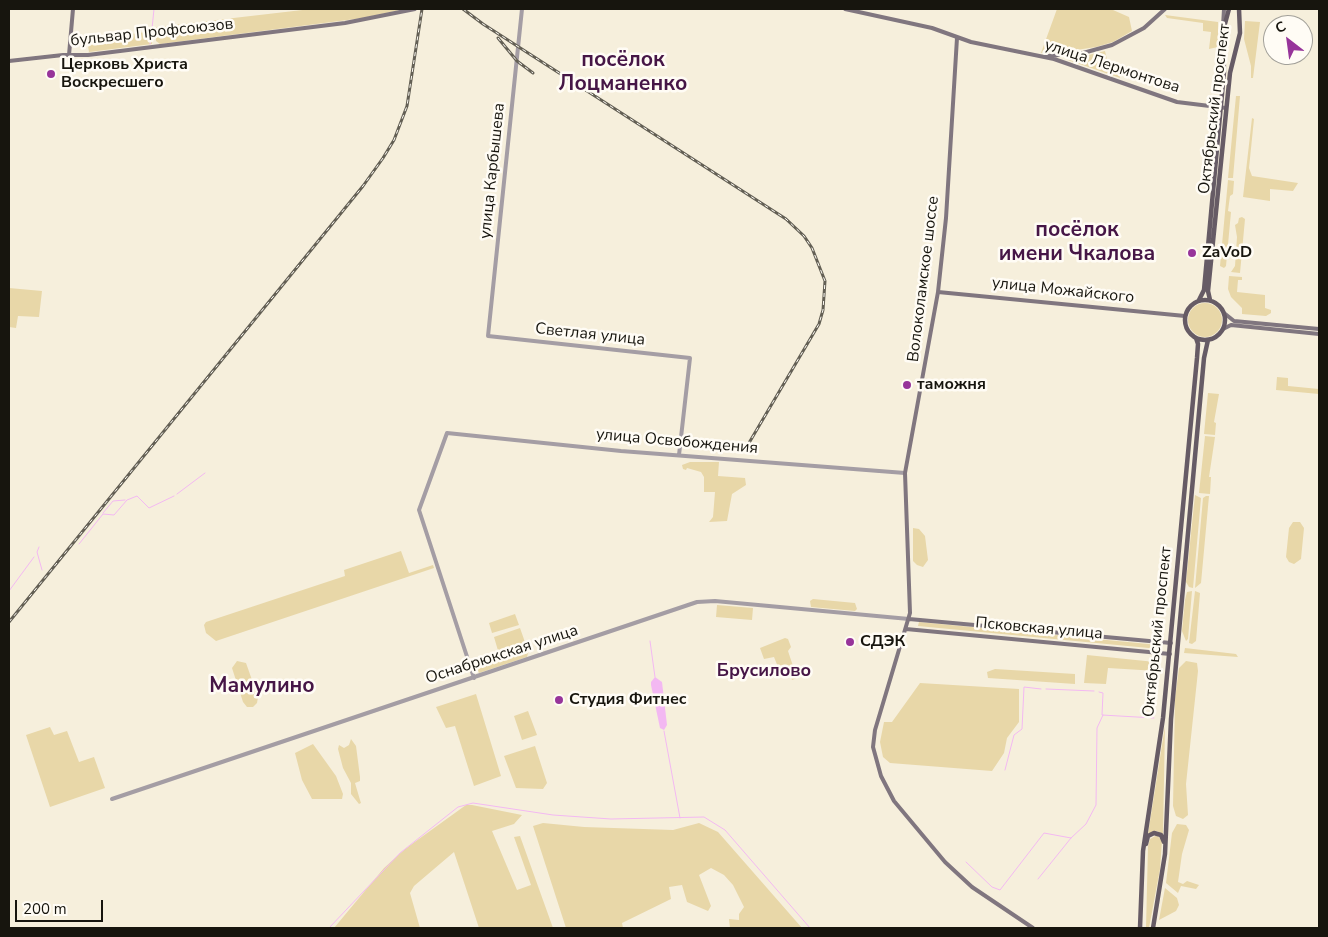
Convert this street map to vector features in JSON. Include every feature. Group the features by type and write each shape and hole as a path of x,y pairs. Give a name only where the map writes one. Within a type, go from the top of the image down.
{"main road":[{"path":"69,55 73,9"},
{"name":"бульвар Профсоюзов","path":"9,61 88,55 345,23 416,9"},
{"name":"улица Лермонтова","path":"845,9 932,28 957,38 1033,54 1172,100 1224,108"},
{"path":"1033,54 1068,55 1104,48 1134,34 1165,9"},
{"path":"1223,31 1224,9"},
{"name":"Октябрьский проспект","path":"1210,300 1208,291 1224,108 1223,31 1229,9"},
{"name":"Октябрьский проспект","path":"1199,300 1204,290 1224,108 1230,73 1240,35 1240,9"},
{"name":"Волоколамское шоссе","path":"957,38 946,218 938,292 905,473 911,598 909,619 874,734 874,753 883,780 899,808 953,870 972,887 1033,928"},
{"name":"улица Можайского","path":"938,292 1185,316"},
{"path":"1319,329 1234,321 1224,313 1218,304 1210,300 1199,300 1189,307 1185,316 1187,330 1196,338 1208,340 1231,325 1319,334"},
{"path":"1223,329 1224,313"},
{"name":"Октябрьский проспект","path":"1140,928 1143,860 1170,654 1198,358 1196,338"},
{"name":"Октябрьский проспект","path":"1153,928 1165,854 1171,719 1205,353 1208,340"},
{"name":"Псковская улица","path":"909,619 1171,643"},
{"name":"Псковская улица","path":"906,629 1170,654"},
{"path":"1143,860 1147,839 1152,834 1157,833 1162,836 1165,854"}],"street":[{"name":"улица Карбышева","path":"488,336 522,9"},
{"name":"Светлая улица","path":"488,336 690,358 679,455"},
{"name":"улица Освобождения","path":"474,678 421,515 420,504 448,433 679,455 905,473"},
{"name":"Оснабрюкская улица","path":"112,799 700,601 909,619"}],"shaded area":[{"path":"311,9 405,9 363,18 160,44 156,41 156,27"},
{"path":"1057,9 1113,10 1129,17 1132,31 1113,42 1096,47 1041,53"},
{"path":"1165,15 1218,22 1218,47 1209,49 1211,32 1203,31 1203,23 1167,18"},
{"path":"1245,21 1260,22 1253,78 1251,78 1251,66 1244,39"},
{"path":"153,31 152,44 89,52 87,40"},
{"path":"1105,51 1110,72 1120,75 1120,78 1068,60"},
{"path":"1236,96 1240,96 1233,178 1228,178"},
{"path":"1252,118 1254,119 1249,168 1252,176 1298,183 1293,191 1270,189 1270,201 1243,197"},
{"path":"1228,180 1234,181 1233,194 1230,196 1228,211 1231,212 1226,266 1224,268 1220,266"},
{"path":"1239,218 1245,219 1240,273 1231,272 1235,266 1237,237 1235,225 1238,223"},
{"path":"1229,276 1242,277 1242,280 1238,280 1237,292 1265,295 1265,308 1271,310 1271,313 1266,316 1242,314 1242,308 1231,297 1228,289"},
{"path":"9,288 42,291 39,317 18,316 16,328 9,327"},
{"path":"1205,303 1212,304 1217,308 1221,313 1221,327 1217,332 1212,336 1205,337 1198,336 1193,332 1189,327 1188,320 1189,313 1193,308 1198,304"},
{"path":"1277,377 1288,378 1288,386 1319,389 1319,394 1276,390"},
{"path":"1208,393 1219,394 1214,422 1216,423 1215,435 1204,434"},
{"path":"1205,436 1215,437 1209,477 1211,477 1210,494 1199,493"},
{"path":"690,462 719,462 718,476 745,478 746,485 732,494 727,521 709,522 713,517 715,492 704,492 704,477 701,472 687,468 686,470 683,469 682,465"},
{"path":"1195,495 1201,498 1193,588 1189,587 1186,582"},
{"path":"1209,496 1201,583 1195,588 1203,498"},
{"path":"1293,522 1300,522 1304,528 1301,559 1294,564 1289,562 1286,557 1289,528"},
{"path":"913,528 919,529 925,536 928,560 923,567 913,561"},
{"path":"401,551 409,573 433,565 434,568 216,641 206,633 204,625 206,622 345,576 344,570"},
{"path":"1192,591 1188,639 1186,641 1182,631 1185,600 1187,592"},
{"path":"1195,591 1200,593 1196,641 1192,644 1189,643"},
{"path":"813,599 855,603 857,609 855,611 811,607 810,601"},
{"path":"717,605 753,608 752,620 716,617"},
{"path":"515,614 519,625 492,633 489,623"},
{"path":"919,622 1159,645 1159,649 918,626"},
{"path":"520,628 526,645 499,654 494,637"},
{"path":"785,638 788,639 791,647 788,651 797,678 792,680 789,671 780,672 774,657 764,659 760,648"},
{"path":"1185,648 1236,654 1238,657 1184,653"},
{"path":"529,650 527,657 479,673 477,668"},
{"path":"1087,655 1155,662 1157,671 1108,668 1106,684 1084,683"},
{"path":"237,661 246,663 258,697 257,703 253,707 247,707 243,702 232,668"},
{"path":"1186,661 1197,663 1198,671 1186,784 1188,815 1183,819 1176,816 1173,806 1175,699 1179,668"},
{"path":"995,669 1075,674 1075,684 988,678 987,672"},
{"path":"655,677 662,682 667,725 664,730 660,728 651,685"},
{"path":"920,683 1019,689 1019,722 1007,738 1004,753 992,771 890,763 883,757 880,742 884,722 892,722"},
{"path":"476,694 501,776 474,786 455,726 446,728 436,707"},
{"path":"528,711 537,735 522,740 514,716"},
{"path":"1165,726 1163,834 1157,831 1148,834"},
{"path":"50,727 54,735 67,731 79,762 94,757 105,788 50,807 26,735"},
{"path":"351,739 356,746 360,777 360,781 355,783 361,803 359,804 351,794 351,783 343,768 338,749 339,745 344,748 349,745"},
{"path":"313,744 336,776 343,794 342,799 312,799 302,780 295,753"},
{"path":"535,746 547,783 543,789 516,788 504,756"},
{"path":"466,805 522,815 514,824 492,831 517,890 531,885 514,837 520,836 553,928 479,928 454,852 414,886 410,893 420,928 334,928 384,868 405,849"},
{"path":"543,823 584,827 673,830 699,823 718,832 802,928 730,928 729,919 739,920 739,914 744,907 733,885 724,875 711,868 699,875 711,906 708,911 687,902 682,885 669,887 671,899 622,923 623,928 566,928 533,826"},
{"path":"1177,824 1186,825 1189,830 1182,854 1178,882 1183,884 1187,881 1199,885 1196,889 1181,886 1178,893 1166,883 1172,833"},
{"path":"1157,835 1162,841 1160,869 1149,928 1146,928 1148,846 1150,839"},
{"path":"1165,888 1177,898 1179,905 1176,911 1159,920"}],"waterway":[{"path":"152,29 154,9"},
{"path":"150,44 152,31"},
{"path":"177,494 205,473"},
{"path":"79,544 103,514 114,515 127,500 137,496 149,508 174,496"},
{"path":"103,513 113,501 125,500"},
{"path":"39,547 37,552 42,570"},
{"path":"9,591 34,557"},
{"path":"650,641 655,677"},
{"path":"1005,770 1014,735 1022,729 1024,687 1041,689"},
{"path":"1046,689 1094,691"},
{"path":"1099,692 1103,693 1102,715 1154,718"},
{"path":"1038,879 1071,838 1086,824 1096,805 1097,728 1103,715"},
{"path":"664,731 680,818"},
{"path":"329,928 400,853 458,807 473,803 553,815 611,819 704,817 725,830 810,928"},
{"path":"966,862 992,887 1000,890 1044,833 1071,838"}],"railway":[{"path":"9,622 363,186 383,158 394,140 407,106 422,9"},
{"path":"463,9 483,24 786,219 804,236 812,248 825,281 823,310 819,324 746,448"},
{"path":"498,38 517,61 533,73"}],"place":[{"name":"Церковь Христа Воскресшего","path":"51,74"},
{"name":"ZaVoD","path":"1192,253"},
{"name":"таможня","path":"907,385"},
{"name":"СДЭК","path":"850,642"},
{"name":"Студия Фитнес","path":"559,700"}],"district":[{"name":"посёлок Лоцманенко","path":"623,73"},
{"name":"посёлок имени Чкалова","path":"1077,243"},
{"name":"Брусилово","path":"764,672"},
{"name":"Мамулино","path":"262,687"}]}
